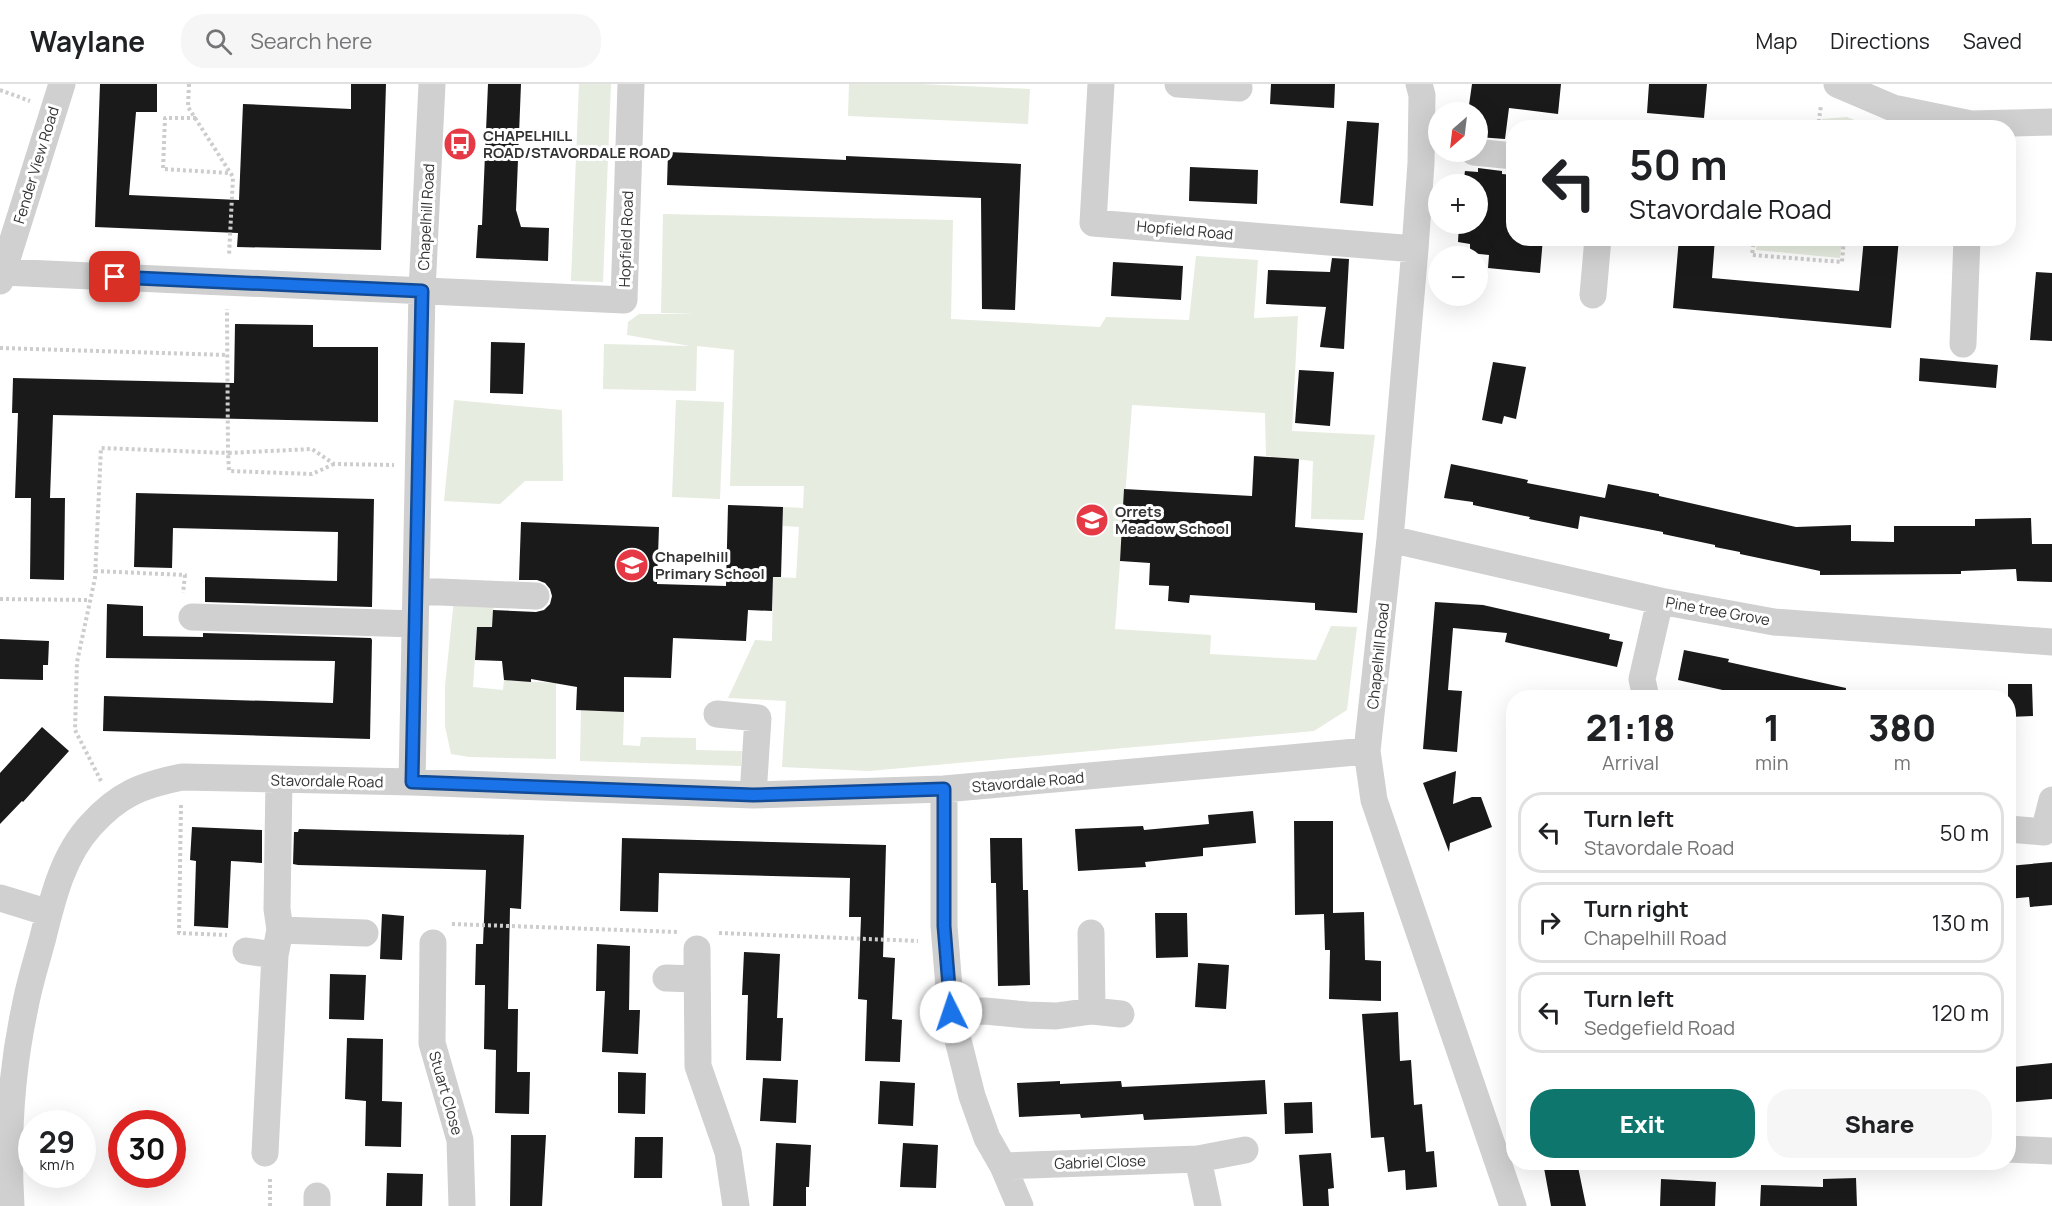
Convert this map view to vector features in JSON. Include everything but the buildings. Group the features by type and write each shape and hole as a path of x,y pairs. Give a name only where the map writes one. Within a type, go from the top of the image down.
{"street":[{"name":"Fender View Road","path":"1,277 62,84"},
{"name":"Chapelhill Road","path":"412,782 422,291 432,84"},
{"name":"Hopfield Road","path":"422,291 624,300 631,84"},
{"name":"Hopfield Road","path":"1101,84 1093,223 1415,249"},
{"path":"1178,84 1239,88"},
{"name":"Chapelhill Road","path":"1419,84 1428,134"},
{"path":"1837,84 1893,108 1945,120"},
{"path":"2016,124 2052,122"},
{"path":"1488,153 1506,155"},
{"name":"Chapelhill Road","path":"1428,161 1415,249 1390,539 1367,751 1374,800 1501,1134 1506,1164"},
{"path":"1593,295 1597,246"},
{"path":"1963,344 1967,246"},
{"path":"1,277 227,282 422,291"},
{"name":"Pine tree Grove","path":"1390,539 1660,601 1774,622 2052,642"},
{"path":"416,591 536,596"},
{"path":"1644,690 1642,679 1660,601"},
{"path":"192,617 415,624"},
{"path":"717,714 758,718 753,795"},
{"name":"Stavordale Road","path":"11,1206 9,1171 13,1078 25,1007 49,913 66,862 90,826 113,804 151,783 182,777 412,782 753,795 944,789 1367,751"},
{"path":"265,1153 278,943 279,780"},
{"path":"944,789 944,926 951,1012 972,1096 987,1138 1003,1166 1020,1206"},
{"path":"2016,830 2048,832 2052,800"},
{"path":"0,898 49,913"},
{"path":"246,951 278,943 365,933"},
{"path":"1091,933 1092,1011"},
{"name":"Stuart Close","path":"433,943 432,1043 460,1140 462,1206"},
{"path":"697,949 698,1066 728,1152 736,1206"},
{"path":"666,978 697,979"},
{"path":"951,1012 985,1011 1056,1016 1092,1011 1121,1014"},
{"path":"2016,1149 2052,1151"},
{"name":"Gabriel Close","path":"1003,1166 1198,1159 1245,1150"},
{"path":"1198,1159 1208,1206"},
{"name":"Chapelhill Road","path":"1507,1170 1513,1206"}],"path":[{"path":"189,84 188,107 233,177 227,282 229,471 312,474 334,464 418,466"},
{"path":"196,117 165,118 163,169 230,173"},
{"path":"1753,246 1752,255 1842,262 1843,246"},
{"path":"0,348 228,355"},
{"path":"113,804 75,730 77,662 95,571 101,448 228,453 312,449 334,464"},
{"path":"95,571 184,575 182,615 192,617"},
{"path":"0,599 90,600"},
{"path":"182,777 179,933 230,935 246,951"}],"shaded area":[{"path":"579,84 611,84 603,282 571,281"},
{"path":"849,84 920,84 1030,89 1028,124 848,116"},
{"path":"1847,117 1854,120 1822,120"},
{"name":"Orrets Meadow School","path":"663,214 953,220 951,319 1100,327 1106,317 1189,320 1196,256 1258,260 1254,318 1298,316 1292,431 1375,435 1364,520 1311,519 1313,461 1266,456 1265,413 1132,405 1115,629 1211,635 1210,654 1316,660 1331,626 1357,627 1347,710 1314,731 869,771 782,767 786,701 728,698 755,640 772,641 773,577 796,578 799,527 783,526 783,507 803,508 804,486 730,486 734,350 697,346 696,391 603,389 604,344 690,346 627,335 628,322 639,314 697,314 661,313"},
{"path":"1756,246 1841,246 1840,258 1756,250"},
{"path":"454,400 562,410 563,481 525,481 500,504 444,501"},
{"path":"676,400 724,402 720,499 672,497"},
{"path":"454,599 494,602 492,627 477,627 473,687 503,690 504,680 556,683 556,759 469,757 451,754 445,726 445,686"},
{"path":"581,710 624,712 623,745 640,746 641,737 696,738 696,750 742,751 741,766 580,761"}],"place":[{"name":"CHAPELHILL ROAD/STAVORDALE ROAD","path":"460,144"},
{"name":"Orrets Meadow School","path":"1092,520"},
{"name":"Chapelhill Primary School","path":"632,565"}],"route":[{"path":"115,277 422,291 412,782 753,795 944,789 944,926 951,1012"}]}
